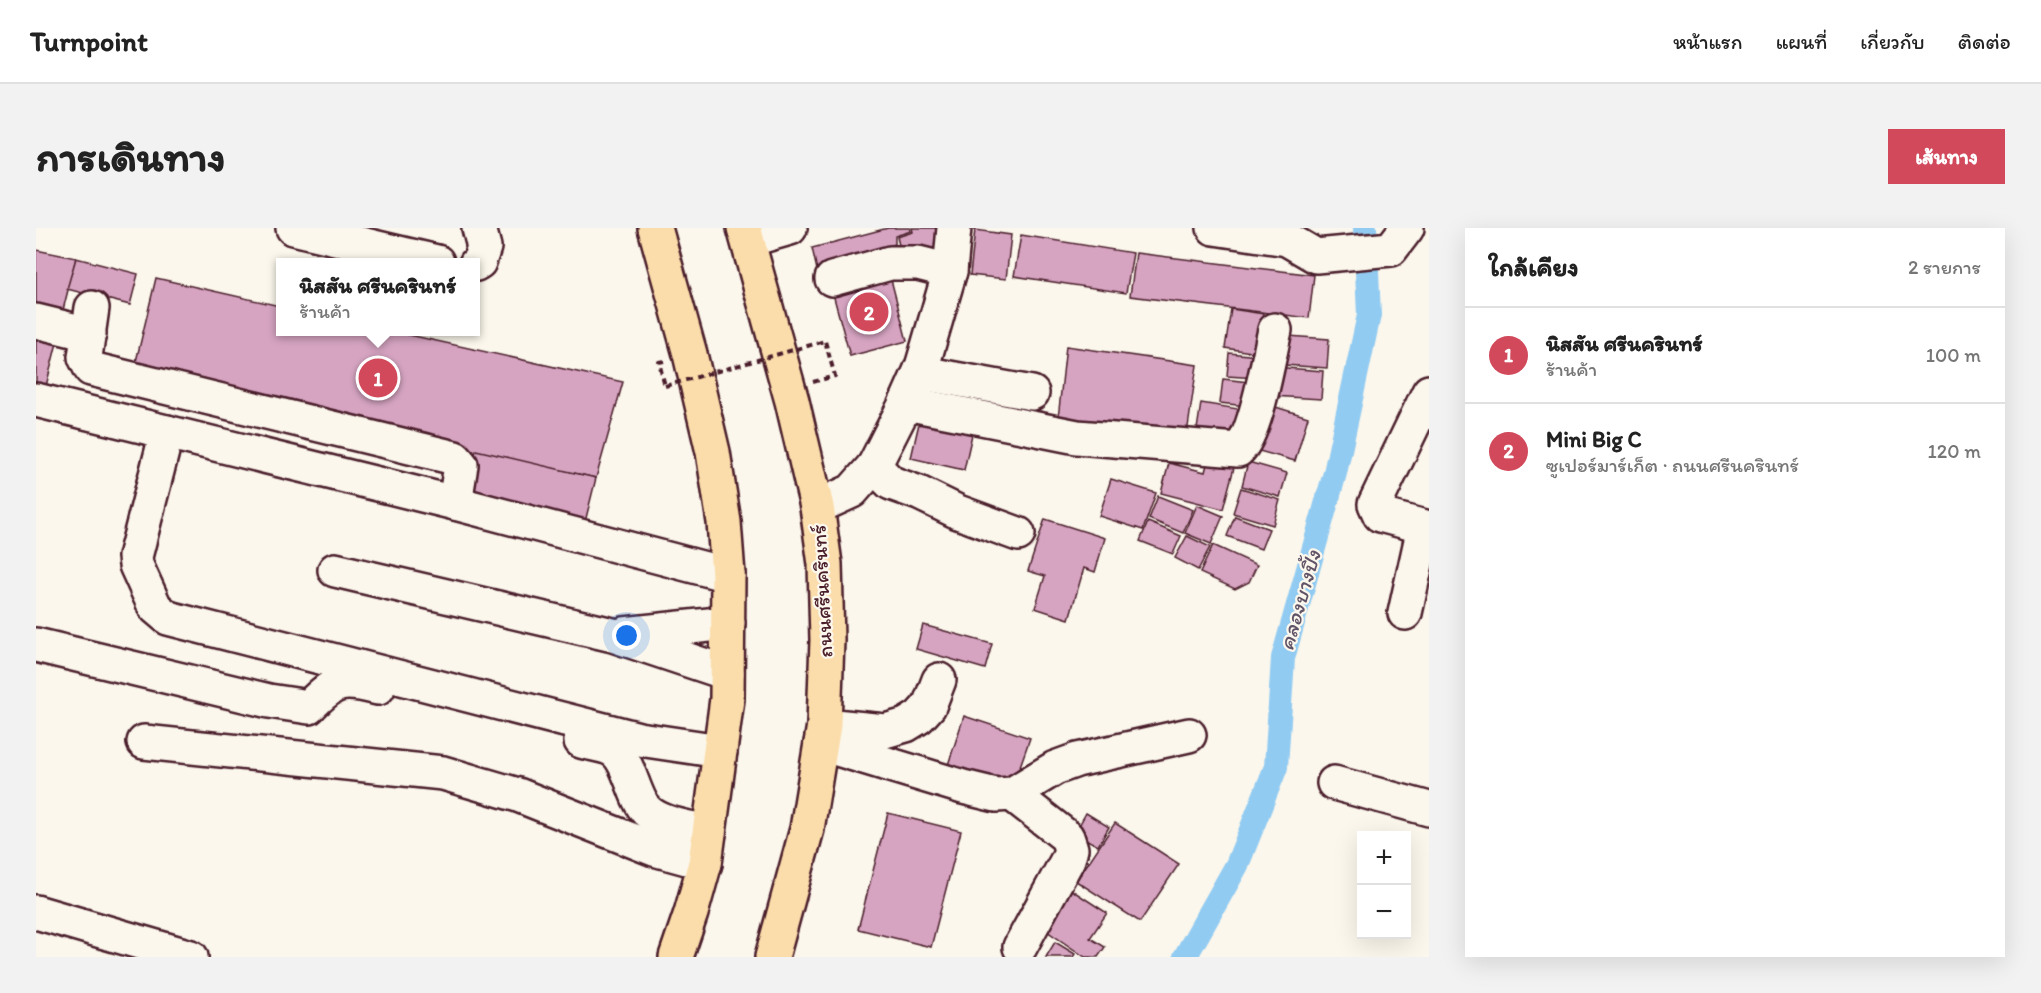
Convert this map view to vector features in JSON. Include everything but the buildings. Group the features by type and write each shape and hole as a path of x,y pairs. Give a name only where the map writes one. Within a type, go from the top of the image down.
{"main road":[{"path":"655,228 690,354 713,452 724,522 728,575 728,699 707,848 691,913 676,957"},
{"name":"ถนนศรีนครินทร์","path":"746,234 789,389 817,507 825,564 827,629 823,734 807,829 772,957"}],"street":[{"path":"293,228 420,258"},
{"path":"479,228 484,247 480,259"},
{"path":"746,234 790,228"},
{"path":"817,507 852,490 874,466 906,403 922,368 950,271 954,228"},
{"path":"1214,228 1303,241 1407,235"},
{"path":"832,279 890,263 918,263 950,271"},
{"path":"36,321 90,321 85,357 91,369 455,458 461,465 454,503"},
{"path":"906,403 1077,437 1238,450 1243,446 1251,429 1275,330"},
{"path":"922,368 933,375 1032,393"},
{"path":"1405,613 1426,527 1380,514 1375,504 1429,392"},
{"path":"36,400 454,503 728,575"},
{"path":"167,432 135,557 136,565 155,607 168,618 639,739 720,751"},
{"path":"874,466 891,483 1017,534"},
{"path":"335,570 613,635 728,673"},
{"path":"613,635 728,623"},
{"path":"36,645 269,701 309,707 339,683 353,682 614,750 648,812 707,848"},
{"path":"823,734 885,731 906,725 930,706 939,680"},
{"path":"823,734 963,787 996,795 1012,794 1056,768 1077,760 1189,735"},
{"path":"144,742 443,773 518,795 654,849 707,848"},
{"path":"1334,783 1429,810"},
{"path":"1012,794 1067,837 1071,849 1068,859 1020,947"},
{"path":"36,912 191,957"}],"path":[{"path":"665,386 825,341 836,376 789,389"}],"waterway":[{"name":"คลองบางปิ้ง","path":"1185,957 1237,865 1276,767 1283,658 1335,473 1369,315 1365,228"}],"place":[{"name":"Mini Big C","path":"869,312"},
{"name":"นิสสัน ศรีนครินทร์","path":"378,378"}]}
